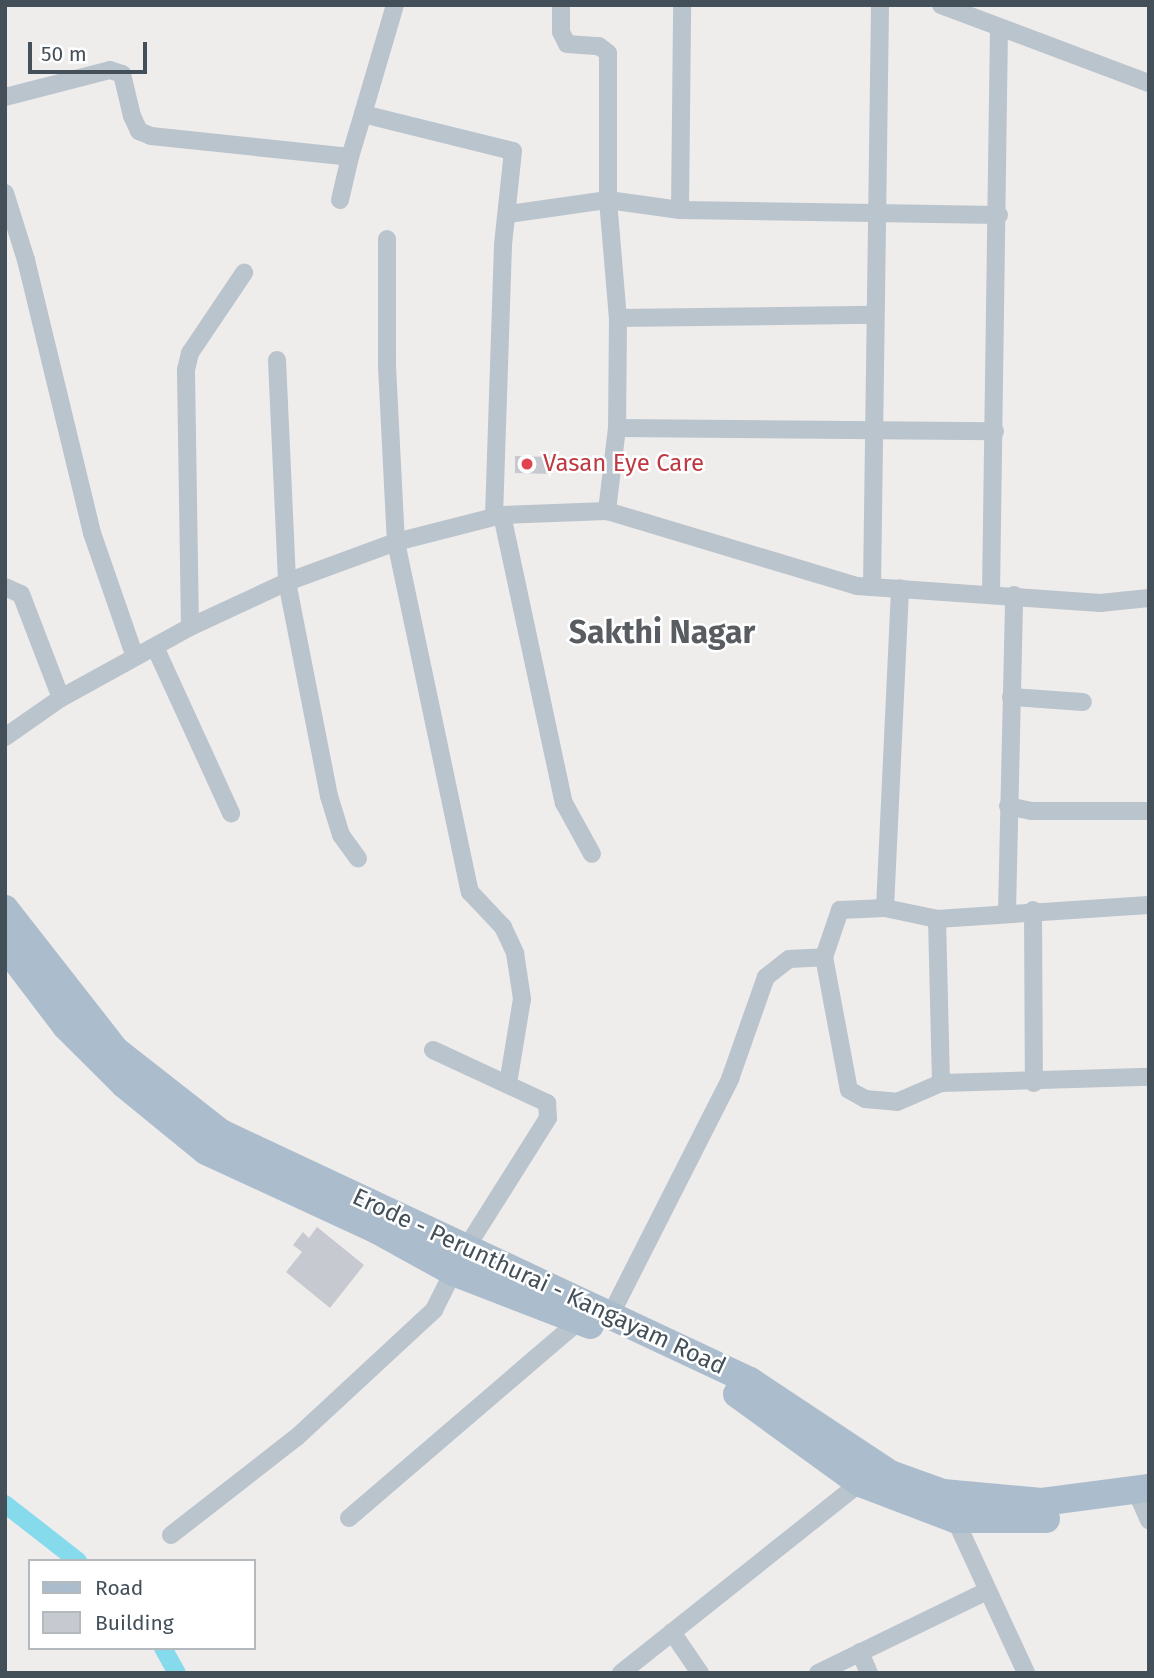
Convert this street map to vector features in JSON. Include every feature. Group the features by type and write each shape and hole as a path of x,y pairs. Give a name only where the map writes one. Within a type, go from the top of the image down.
{"main road":[{"name":"Erode - Perunthurai - Kangayam Road","path":"5,909 115,1050 193,1126 206,1151 377,1230 610,1316 750,1381 890,1474 943,1493 1042,1503 1145,1501"},
{"name":"Erode - Perunthurai - Kangayam Road","path":"5,946 66,1026 125,1085 193,1126"},
{"name":"Erode - Perunthurai - Kangayam Road","path":"460,1260 579,1321 642,1345 745,1398 860,1483 955,1519 1063,1518 1145,1501"}],"street":[{"path":"340,200 395,5"},
{"path":"561,5 561,32 567,44 599,46 607,54 608,200 618,318 617,428 607,510"},
{"path":"680,210 682,5"},
{"path":"872,587 880,5"},
{"path":"941,5 1149,83"},
{"path":"991,593 999,215 999,28"},
{"path":"5,97 110,70 122,74 135,123 139,131 151,136 350,157"},
{"path":"363,114 513,151 508,214 498,516 565,803 592,855"},
{"path":"5,194 26,260 92,533 135,657"},
{"path":"508,214 608,200 680,210 877,216 999,215"},
{"path":"387,239 387,366 396,542 470,892 503,927 515,953 522,999 508,1084"},
{"path":"190,626 186,370 190,353 244,273"},
{"path":"618,318 875,315"},
{"path":"277,360 287,582 329,796 341,835 358,858"},
{"path":"617,428 995,431"},
{"path":"5,737 61,698 190,626 287,582 396,542 498,516 607,510 857,586 991,593 1100,603 1149,598"},
{"path":"5,587 21,594 61,698"},
{"path":"885,908 900,588"},
{"path":"1007,912 1014,595"},
{"path":"155,647 231,813"},
{"path":"1011,697 1083,702"},
{"path":"1008,806 1031,811 1149,811"},
{"path":"1149,905 1033,910 937,919 885,908 840,910 824,957 849,1090 865,1099 897,1102 941,1083 1034,1083 1149,1077"},
{"path":"1033,910 1034,1083"},
{"path":"937,919 941,1083"},
{"path":"610,1316 730,1079 766,977 789,959 824,957"},
{"path":"172,1535 297,1437 434,1310 460,1260 548,1118 547,1103 433,1049"},
{"path":"349,1518 579,1321"},
{"path":"621,1673 860,1483"},
{"path":"955,1519 1026,1673"},
{"path":"818,1673 987,1591"},
{"path":"673,1632 700,1673"},
{"path":"860,1652 869,1673"}],"building":[{"path":"515,456 553,457 553,474 515,473"},
{"path":"317,1227 364,1265 330,1308 286,1272 302,1252 293,1245 303,1232 309,1238"}],"waterway":[{"path":"5,1504 75,1559"},
{"path":"164,1650 177,1673"}],"place":[{"name":"Vasan Eye Care","path":"527,464"}],"district":[{"name":"Sakthi Nagar","path":"662,632"}]}
